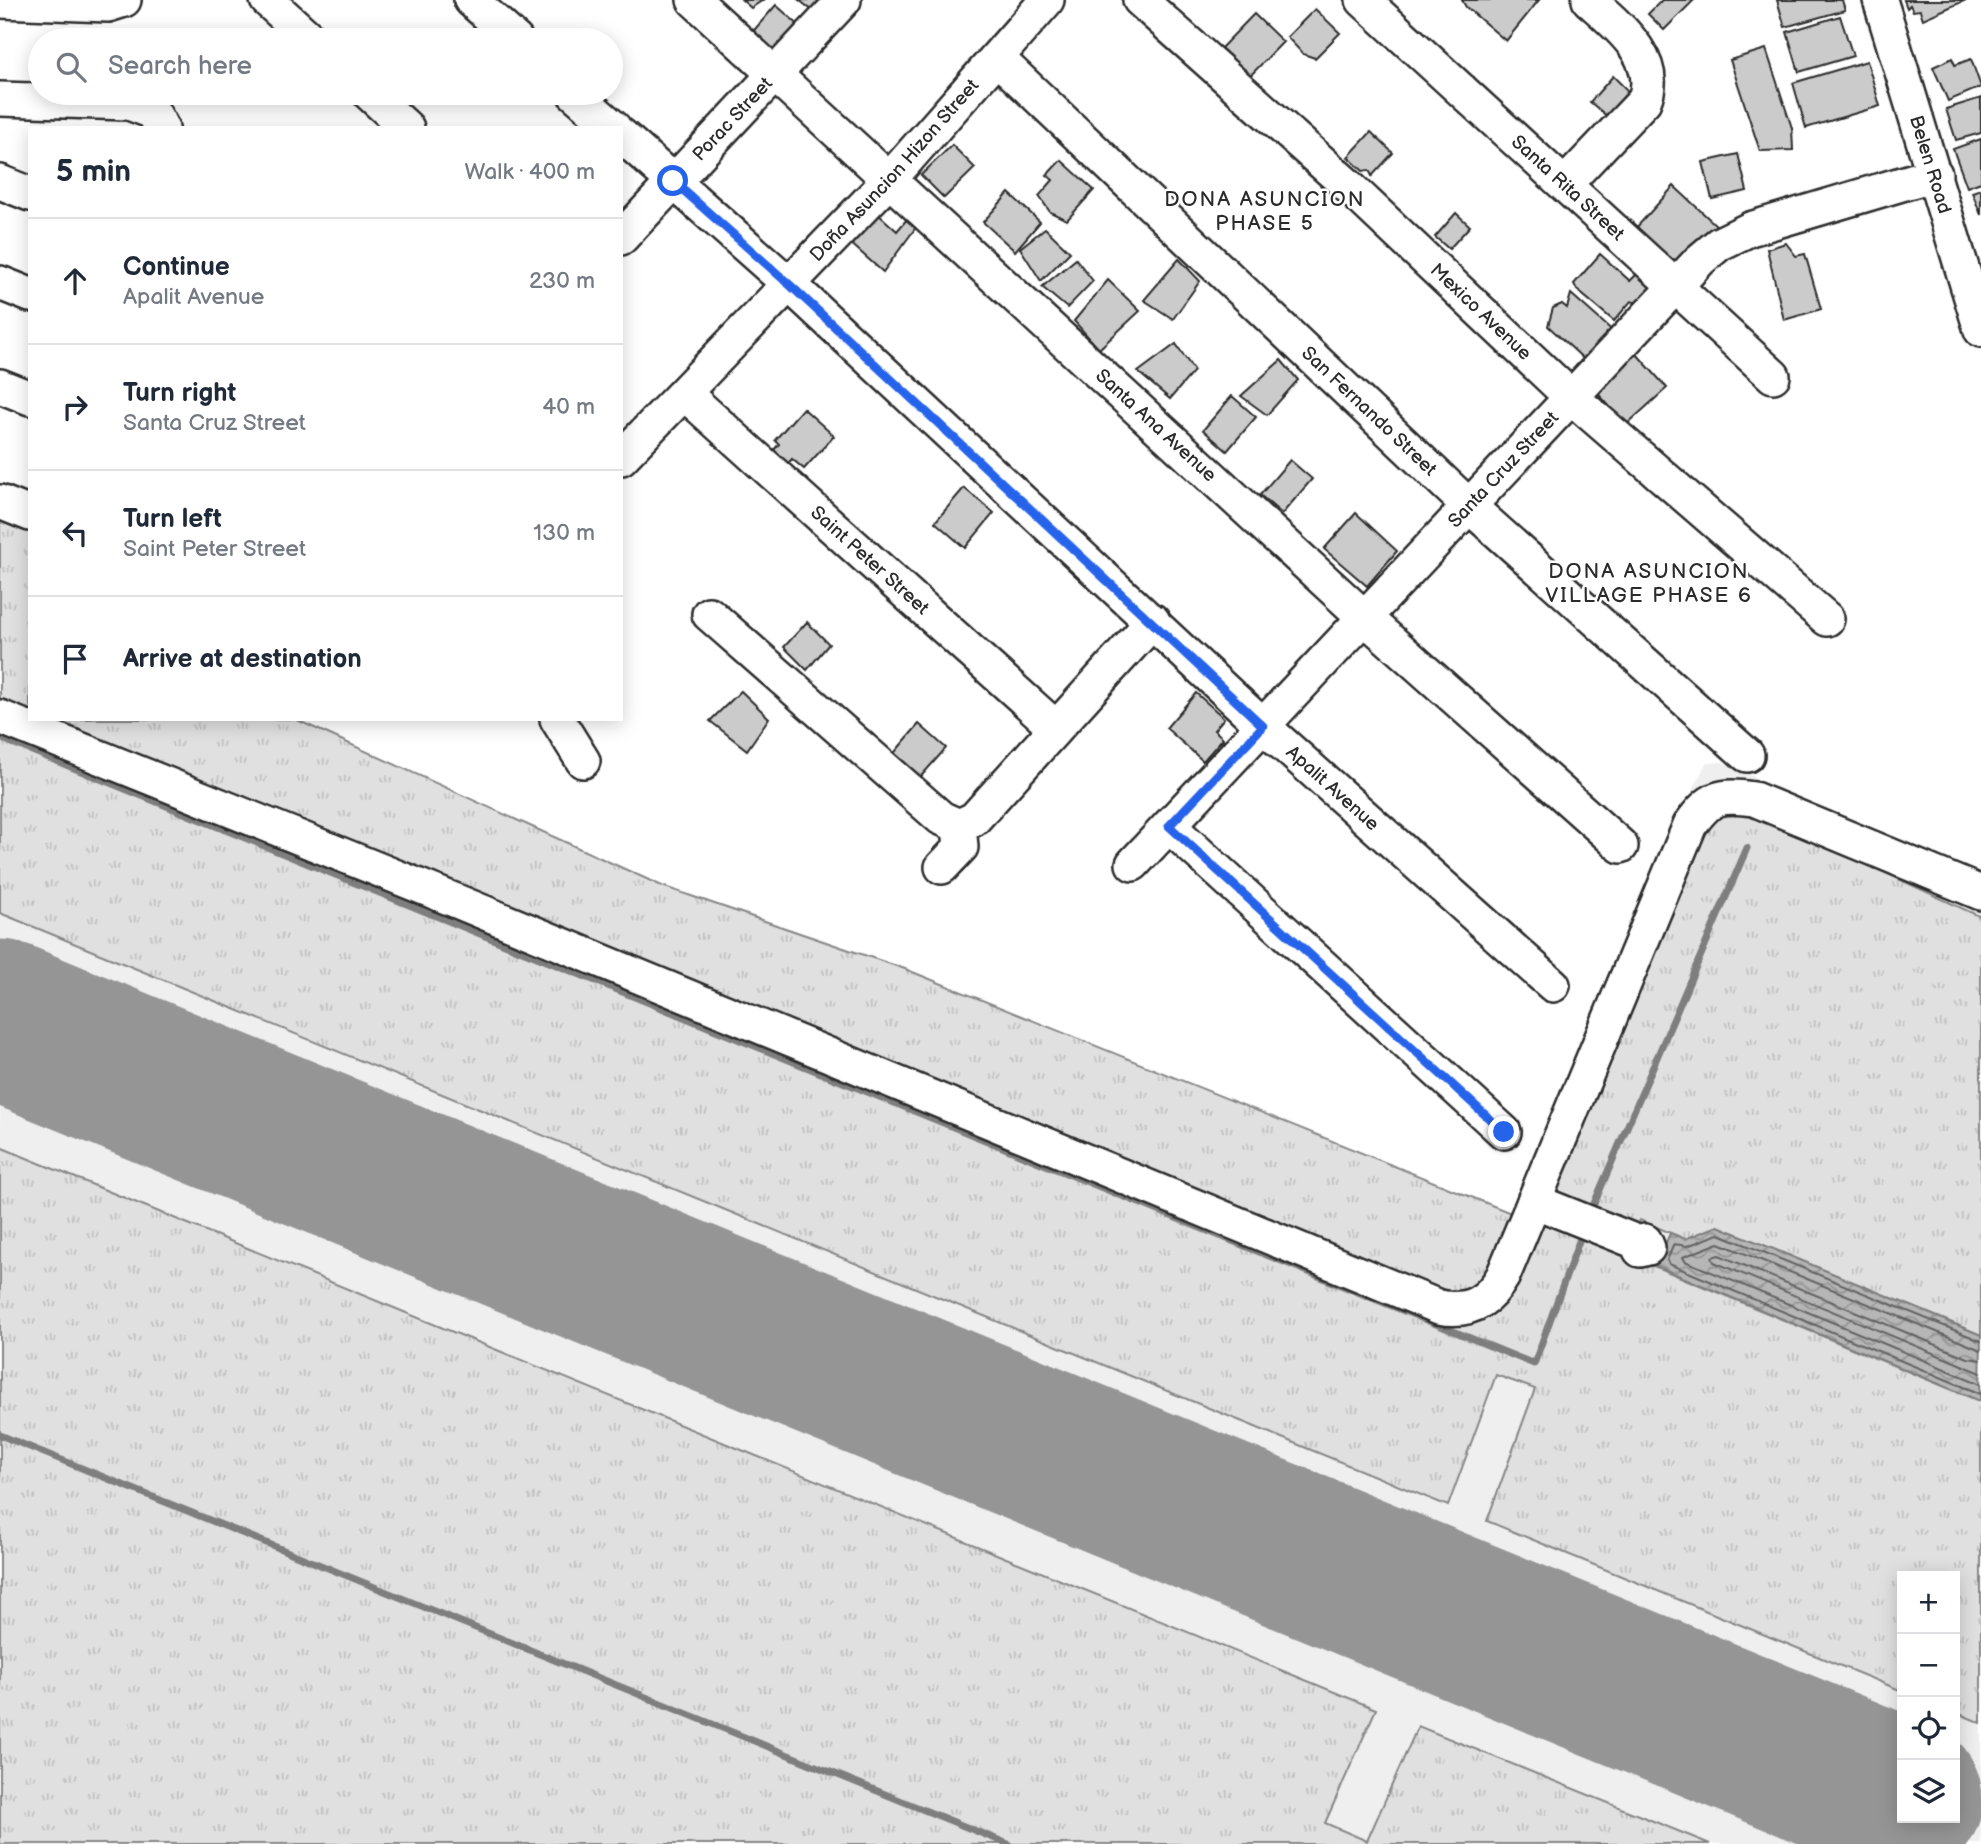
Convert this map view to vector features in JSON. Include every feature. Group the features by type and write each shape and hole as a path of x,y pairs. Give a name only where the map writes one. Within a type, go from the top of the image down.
{"street":[{"path":"0,1 107,5 124,0"},
{"path":"267,0 298,28"},
{"path":"471,0 502,28"},
{"name":"Santa Ana Avenue","path":"694,0 1364,618 1621,846"},
{"name":"Porac Street","path":"623,236 844,0"},
{"name":"Doña Asuncion Hizon Street","path":"623,456 888,180 1047,0"},
{"name":"Mexico Avenue","path":"1140,0 1345,183 1571,397 1827,619"},
{"name":"Santa Rita Street","path":"1363,0 1566,183 1674,288 1773,376"},
{"path":"1566,183 1644,101 1651,78 1644,62 1621,29 1589,0"},
{"name":"Belen Road","path":"1880,0 1981,330"},
{"name":"San Fernando Street","path":"997,58 1469,506 1747,754"},
{"path":"0,99 28,100"},
{"path":"135,105 153,111 161,126"},
{"path":"382,105 405,126"},
{"path":"588,105 612,126"},
{"name":"Apalit Avenue","path":"623,137 790,285 1263,726 1553,985"},
{"name":"Santa Cruz Street","path":"1133,864 1700,260 1734,235 1935,174"},
{"path":"0,182 28,193"},
{"path":"0,283 28,294"},
{"path":"0,386 28,397"},
{"name":"Saint Peter Street","path":"684,393 1055,727"},
{"path":"0,502 28,513"},
{"path":"709,614 942,818 959,827"},
{"path":"959,827 974,819 1153,621"},
{"path":"0,717 454,900 1439,1307 1454,1310 1471,1308 1494,1292 1690,825 1709,803 1721,796 1754,799 1981,893"},
{"path":"559,721 583,761"},
{"path":"1169,826 1504,1132"},
{"path":"942,867 961,847 959,827"},
{"path":"1534,1201 1639,1243"}],"shaded area":[{"path":"0,516 28,705 28,721 299,721 662,886 905,969 1516,1214 1706,763 1723,762 1932,861 1981,880 1981,1844 0,1844"}],"green space":[{"path":"0,516 28,527 28,712 0,701"},
{"path":"49,721 299,721 662,886 905,969 1516,1215 1481,1285 1451,1296"},
{"path":"0,732 1461,1318 1533,1216 1979,1401 1981,1398 1981,1723 1960,1714 1960,1571 1897,1571 1897,1689 1487,1521 1535,1389 1496,1375 1448,1506 0,913"},
{"path":"1732,807 1764,817 1981,917 1981,1335 1718,1226 1685,1239 1640,1220 1631,1243 1536,1203 1694,827"},
{"path":"0,1147 1376,1709 1325,1823 1367,1841 1418,1726 1710,1844 0,1844"}],"water":[{"path":"1718,1226 1981,1335 1980,1401 1656,1266 1670,1233 1685,1239"}],"building":[{"path":"742,0 763,0 751,8"},
{"path":"799,0 827,0 818,15"},
{"path":"1462,0 1539,0 1506,41 1466,7"},
{"path":"1662,0 1694,0 1664,30 1648,14"},
{"path":"1777,0 1842,0 1845,10 1785,27"},
{"path":"1904,0 1966,0 1923,19 1920,10 1913,11 1910,5 1907,8"},
{"path":"776,5 801,27 774,58 749,36"},
{"path":"1315,9 1340,33 1315,58 1303,54 1287,37"},
{"path":"1254,14 1283,42 1242,84 1224,67 1233,59 1221,48"},
{"path":"1840,16 1853,56 1799,72 1787,32"},
{"path":"1766,49 1792,128 1793,150 1760,151 1730,60"},
{"path":"1952,58 1955,65 1971,59 1981,87 1948,101 1933,67"},
{"path":"1867,61 1880,106 1806,128 1793,83"},
{"path":"1613,76 1628,91 1608,117 1590,102"},
{"path":"1981,98 1981,133 1956,140 1946,109"},
{"path":"1371,132 1393,153 1372,176 1369,170 1363,171 1348,157"},
{"path":"1981,139 1981,182 1967,187 1953,149"},
{"path":"952,145 975,168 944,198 921,175"},
{"path":"1738,154 1747,191 1712,199 1703,162"},
{"path":"1061,160 1094,190 1067,220 1050,212 1039,196 1053,180 1047,175"},
{"path":"1674,186 1718,227 1679,270 1635,229"},
{"path":"1981,189 1981,215 1972,192"},
{"path":"1009,193 1040,222 1015,251 983,222"},
{"path":"877,213 897,231 908,218 917,226 883,272 848,241"},
{"path":"1456,213 1470,226 1449,249 1435,237"},
{"path":"1045,228 1070,252 1041,281 1020,248"},
{"path":"1786,243 1796,256 1805,254 1821,309 1784,320 1767,249"},
{"path":"1600,254 1630,281 1637,274 1652,289 1639,303 1631,301 1614,321 1577,290 1574,284"},
{"path":"1076,259 1093,281 1067,308 1042,287"},
{"path":"1179,259 1200,281 1173,319 1144,300"},
{"path":"1108,280 1140,311 1099,349 1074,321"},
{"path":"1571,294 1615,333 1588,363 1548,326 1553,308 1562,304 1567,308"},
{"path":"1176,344 1194,371 1170,399 1138,372"},
{"path":"1636,353 1667,388 1626,425 1595,390"},
{"path":"1281,360 1298,380 1267,415 1241,396"},
{"path":"1232,396 1256,417 1227,451 1203,430"},
{"path":"803,408 834,436 804,469 792,459 782,470 768,457 779,444 775,440"},
{"path":"1290,460 1312,479 1282,514 1260,495"},
{"path":"964,488 994,513 965,548 935,522"},
{"path":"1356,513 1397,551 1367,586 1324,549"},
{"path":"807,622 829,644 807,670 784,647"},
{"path":"741,691 769,718 747,750 710,721"},
{"path":"1196,693 1224,718 1214,730 1223,738 1203,761 1166,728"},
{"path":"919,724 946,748 916,782 889,759"}],"waterway":[{"path":"0,738 1534,1364 1582,1233"},
{"path":"1590,1213 1747,848"},
{"path":"0,1435 1008,1844"}],"runway":[{"path":"0,1020 1897,1797"}],"district":[{"name":"DONA ASUNCION PHASE 5","path":"1265,211"},
{"name":"DONA ASUNCION VILLAGE PHASE 6","path":"1649,583"}],"route":[{"path":"673,181 790,285 1263,726 1169,826 1504,1132"}]}
